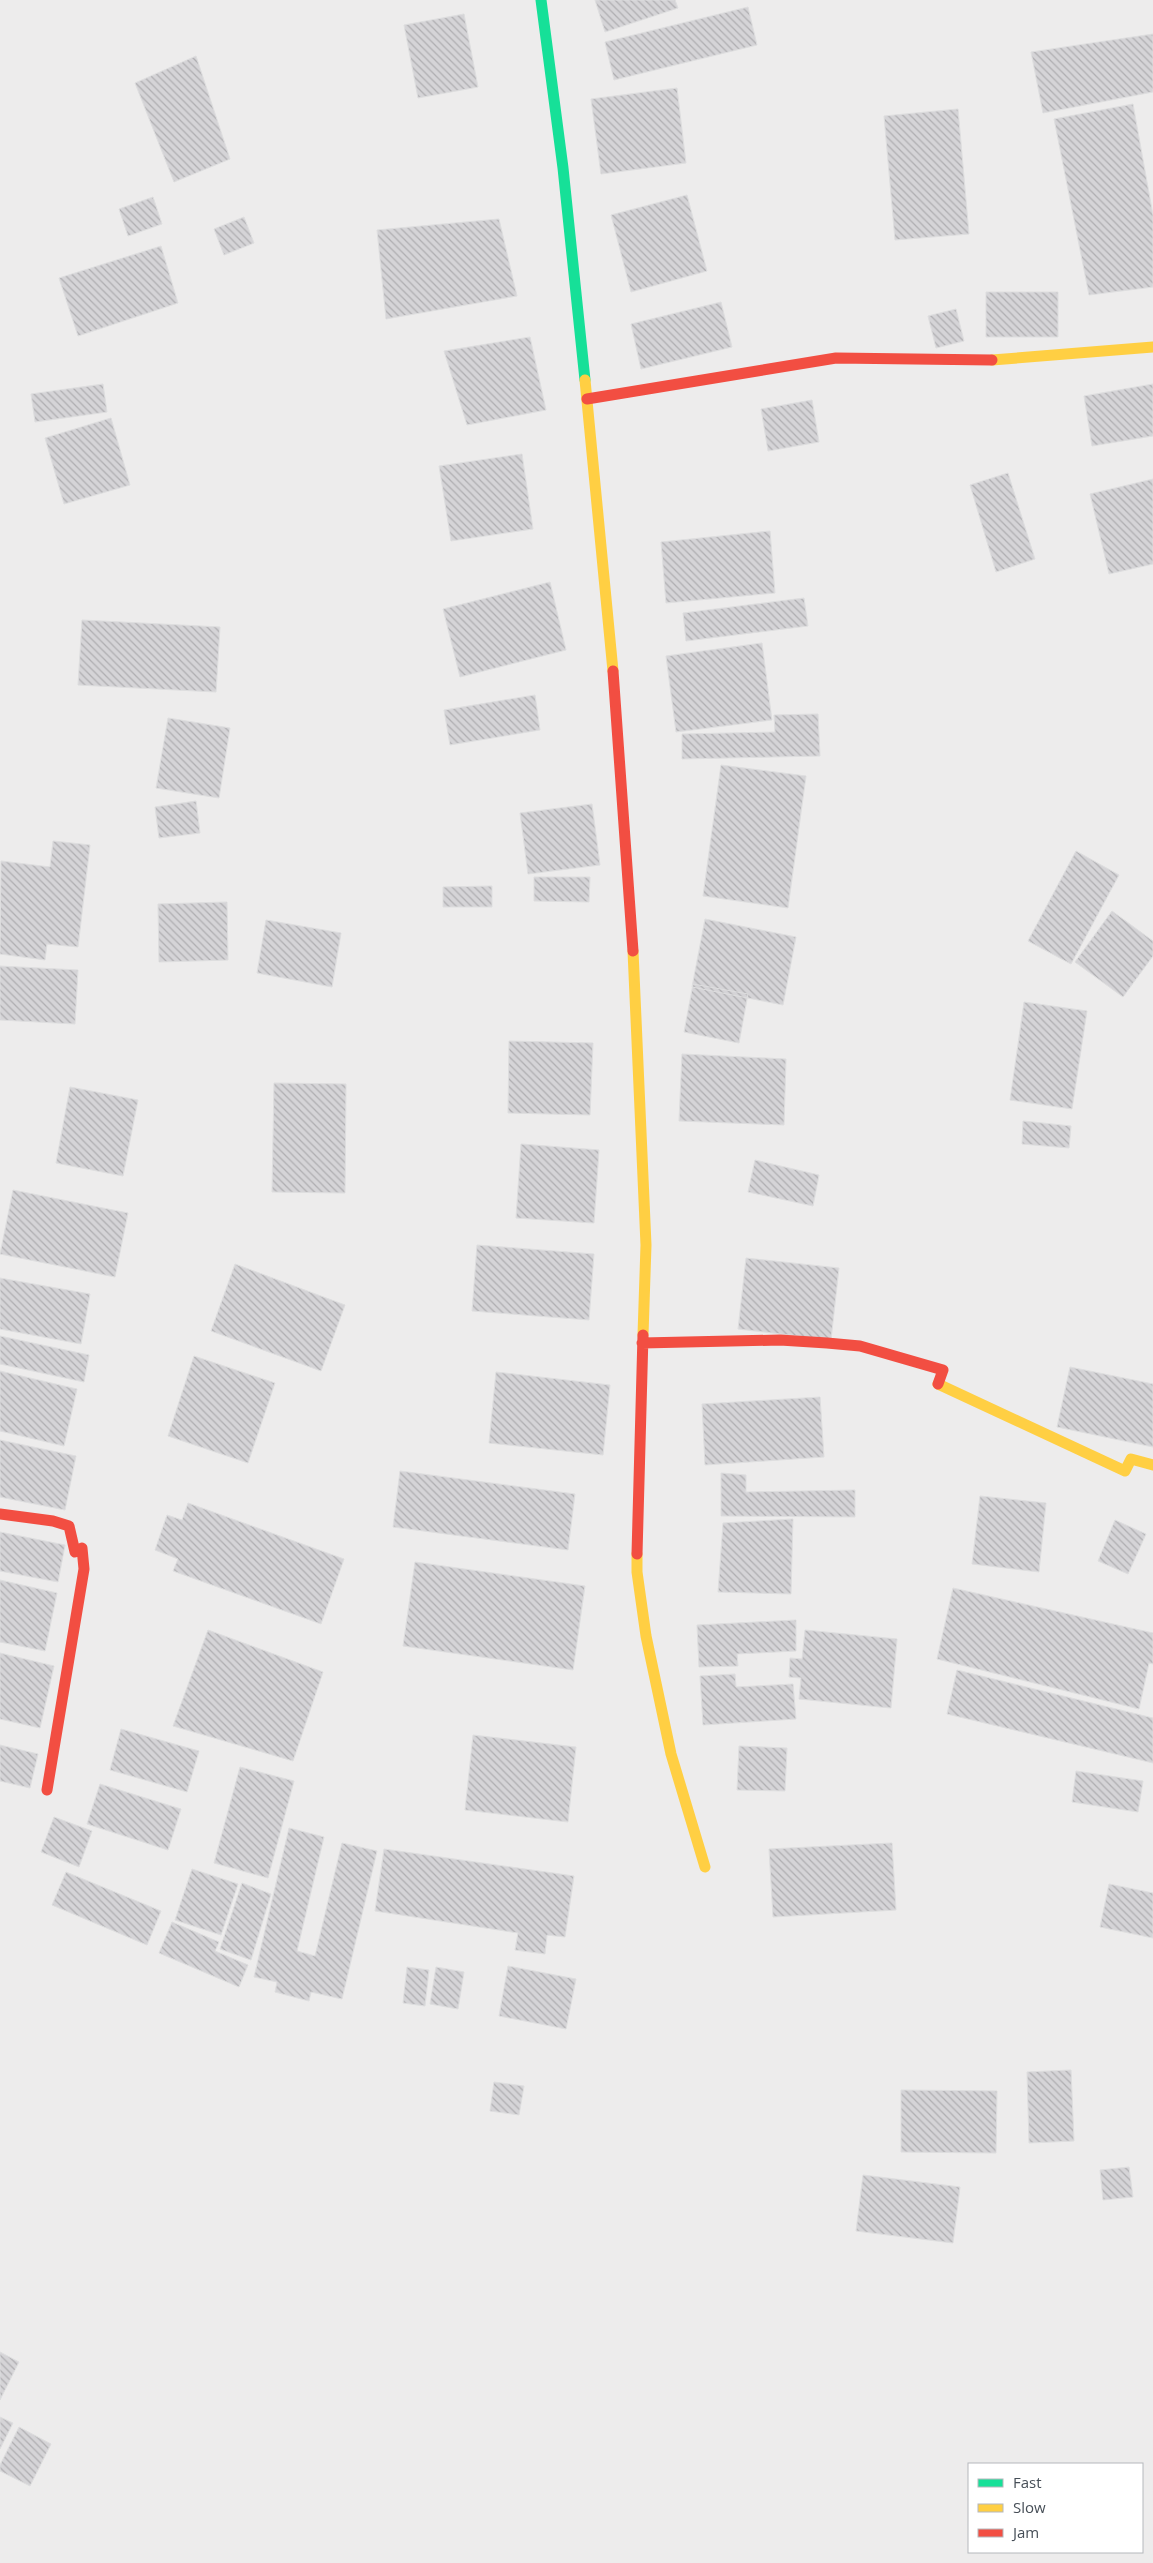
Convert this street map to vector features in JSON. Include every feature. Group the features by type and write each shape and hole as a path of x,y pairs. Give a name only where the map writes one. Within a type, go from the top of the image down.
{"street":[{"path":"541,0 563,168 587,399 614,683 631,902 646,1245 637,1509 637,1572 646,1636 671,1754 705,1867"},
{"path":"587,399 836,358 890,357 975,361 1153,347"},
{"path":"642,1343 780,1340 867,1348 943,1370 938,1384 1125,1471 1131,1459 1153,1465"},
{"path":"0,1514 53,1520 69,1526 75,1552 82,1548 84,1569 47,1790"}],"building":[{"path":"595,0 675,0 678,8 605,32"},
{"path":"748,7 757,45 614,80 605,42"},
{"path":"464,14 478,87 418,98 404,25"},
{"path":"1153,34 1153,92 1043,113 1031,52"},
{"path":"196,56 230,159 174,182 135,83"},
{"path":"677,88 686,163 601,174 591,99"},
{"path":"1133,104 1153,215 1153,287 1089,295 1054,119"},
{"path":"958,109 969,234 895,240 884,116"},
{"path":"687,195 707,271 631,292 611,215"},
{"path":"153,197 162,224 128,236 119,209"},
{"path":"244,217 254,243 224,255 214,229"},
{"path":"499,219 517,296 386,319 377,230"},
{"path":"161,246 178,303 78,336 59,278"},
{"path":"986,292 1058,292 1058,337 986,337"},
{"path":"721,302 732,347 641,369 631,324"},
{"path":"956,309 964,341 936,348 928,316"},
{"path":"530,337 546,410 467,425 444,351"},
{"path":"103,384 107,412 35,422 31,394"},
{"path":"1153,384 1153,436 1092,446 1084,396"},
{"path":"812,400 819,442 768,451 761,409"},
{"path":"111,418 130,485 64,504 45,438"},
{"path":"522,454 533,529 451,541 439,466"},
{"path":"1008,473 1035,559 996,572 970,485"},
{"path":"1153,479 1153,564 1109,574 1090,494"},
{"path":"770,531 775,593 666,603 661,542"},
{"path":"550,582 566,650 460,677 443,609"},
{"path":"804,598 808,626 686,641 683,613"},
{"path":"82,620 220,627 216,692 78,685"},
{"path":"762,643 772,720 676,732 666,656"},
{"path":"535,695 540,730 450,745 444,710"},
{"path":"818,714 820,756 682,759 682,734 775,732 774,715"},
{"path":"168,718 230,728 219,798 156,788"},
{"path":"721,765 806,776 788,908 703,896"},
{"path":"196,801 200,833 159,838 155,807"},
{"path":"592,804 600,865 528,874 520,813"},
{"path":"53,841 90,845 78,947 47,944 45,960 0,954 1,861 50,867"},
{"path":"1076,851 1119,875 1071,964 1028,941"},
{"path":"534,877 590,877 589,902 534,901"},
{"path":"492,886 492,907 443,907 443,887"},
{"path":"227,902 228,960 159,962 158,904"},
{"path":"1112,911 1153,941 1153,956 1123,997 1075,962"},
{"path":"705,919 796,937 783,1005 692,987"},
{"path":"266,920 341,933 332,987 257,973"},
{"path":"0,966 78,970 75,1024 0,1020"},
{"path":"693,984 748,994 739,1043 684,1032"},
{"path":"1024,1002 1087,1011 1072,1109 1010,1100"},
{"path":"509,1041 593,1043 590,1115 508,1113"},
{"path":"682,1054 786,1059 784,1125 679,1121"},
{"path":"274,1083 346,1084 345,1193 272,1192"},
{"path":"70,1087 138,1100 123,1176 56,1163"},
{"path":"1023,1121 1071,1126 1069,1148 1022,1144"},
{"path":"521,1144 599,1150 594,1223 516,1218"},
{"path":"755,1160 819,1175 813,1206 748,1192"},
{"path":"13,1190 128,1213 115,1277 0,1254"},
{"path":"477,1245 594,1254 589,1320 472,1311"},
{"path":"746,1258 839,1268 831,1340 738,1329"},
{"path":"235,1264 345,1305 321,1371 211,1331"},
{"path":"0,1278 90,1294 81,1344 0,1329"},
{"path":"0,1336 89,1355 84,1382 0,1364"},
{"path":"194,1356 275,1383 248,1463 168,1436"},
{"path":"1070,1367 1153,1384 1153,1447 1057,1427"},
{"path":"0,1371 77,1389 64,1446 0,1431"},
{"path":"496,1372 610,1385 603,1455 489,1443"},
{"path":"820,1397 824,1457 705,1465 702,1404"},
{"path":"0,1440 76,1456 65,1510 0,1497"},
{"path":"400,1471 575,1494 568,1550 393,1527"},
{"path":"721,1473 746,1475 746,1492 855,1490 855,1517 721,1516"},
{"path":"980,1496 1046,1503 1039,1572 972,1564"},
{"path":"188,1503 344,1559 321,1624 173,1571 178,1559 155,1550 167,1515 182,1520"},
{"path":"793,1519 791,1594 718,1592 723,1523"},
{"path":"1115,1520 1146,1534 1128,1574 1098,1561"},
{"path":"0,1532 65,1545 58,1582 0,1571"},
{"path":"415,1562 585,1586 573,1670 403,1646"},
{"path":"0,1580 57,1593 45,1651 0,1642"},
{"path":"953,1588 1153,1633 1153,1664 1149,1663 1139,1709 937,1659"},
{"path":"796,1620 796,1651 737,1654 738,1666 699,1667 697,1625"},
{"path":"208,1630 323,1672 293,1761 173,1726"},
{"path":"805,1630 897,1639 891,1708 799,1699 801,1678 789,1677 790,1658 802,1659"},
{"path":"0,1653 54,1666 40,1728 0,1719"},
{"path":"957,1670 1153,1718 1153,1763 947,1714"},
{"path":"735,1674 736,1687 793,1684 796,1719 703,1725 700,1676"},
{"path":"121,1729 199,1751 187,1792 110,1770"},
{"path":"473,1735 576,1747 568,1822 465,1810"},
{"path":"0,1745 38,1754 30,1788 0,1781"},
{"path":"739,1746 787,1748 785,1791 737,1790"},
{"path":"240,1767 294,1781 268,1878 214,1863"},
{"path":"1076,1771 1143,1781 1138,1812 1072,1802"},
{"path":"100,1784 181,1809 168,1850 87,1824"},
{"path":"54,1817 92,1831 79,1867 41,1852"},
{"path":"289,1828 324,1837 297,1951 315,1956 342,1843 377,1851 342,1999 311,1992 309,2001 275,1992 277,1982 254,1977"},
{"path":"892,1843 896,1910 773,1917 769,1849"},
{"path":"384,1849 574,1876 565,1937 547,1935 545,1954 515,1950 518,1933 375,1911"},
{"path":"192,1869 238,1884 221,1935 175,1920"},
{"path":"66,1872 161,1911 147,1945 52,1905"},
{"path":"242,1883 271,1894 251,1960 220,1949"},
{"path":"1109,1884 1153,1893 1153,1938 1100,1927"},
{"path":"172,1922 219,1942 215,1951 248,1965 239,1987 159,1953"},
{"path":"508,1966 576,1979 566,2029 499,2016"},
{"path":"407,1967 429,1970 425,2006 403,2003"},
{"path":"436,1967 464,1972 458,2009 430,2004"},
{"path":"1071,2070 1074,2141 1029,2143 1027,2072"},
{"path":"494,2082 524,2086 519,2115 490,2111"},
{"path":"901,2090 997,2091 996,2153 901,2152"},
{"path":"1129,2167 1133,2197 1103,2200 1100,2170"},
{"path":"863,2175 960,2187 953,2243 856,2231"},
{"path":"0,2352 19,2362 0,2400"},
{"path":"0,2417 13,2423 0,2449"},
{"path":"19,2427 51,2444 30,2486 0,2471 0,2465"}],"traffic: fast":[{"path":"541,0 563,168 585,380"}],"traffic: slow":[{"path":"992,360 1153,347"},
{"path":"585,380 613,671"},
{"path":"633,951 646,1245 643,1335"},
{"path":"938,1384 1125,1471 1131,1459 1153,1465"},
{"path":"637,1554 637,1572 646,1636 671,1754 705,1867"}],"traffic: jam":[{"path":"587,399 836,358 992,360"},
{"path":"613,671 633,951"},
{"path":"637,1554 643,1335"},
{"path":"642,1343 780,1340 860,1346 943,1370 938,1384"},
{"path":"0,1514 53,1521 69,1526 75,1552 82,1548 84,1569 47,1790"}]}
